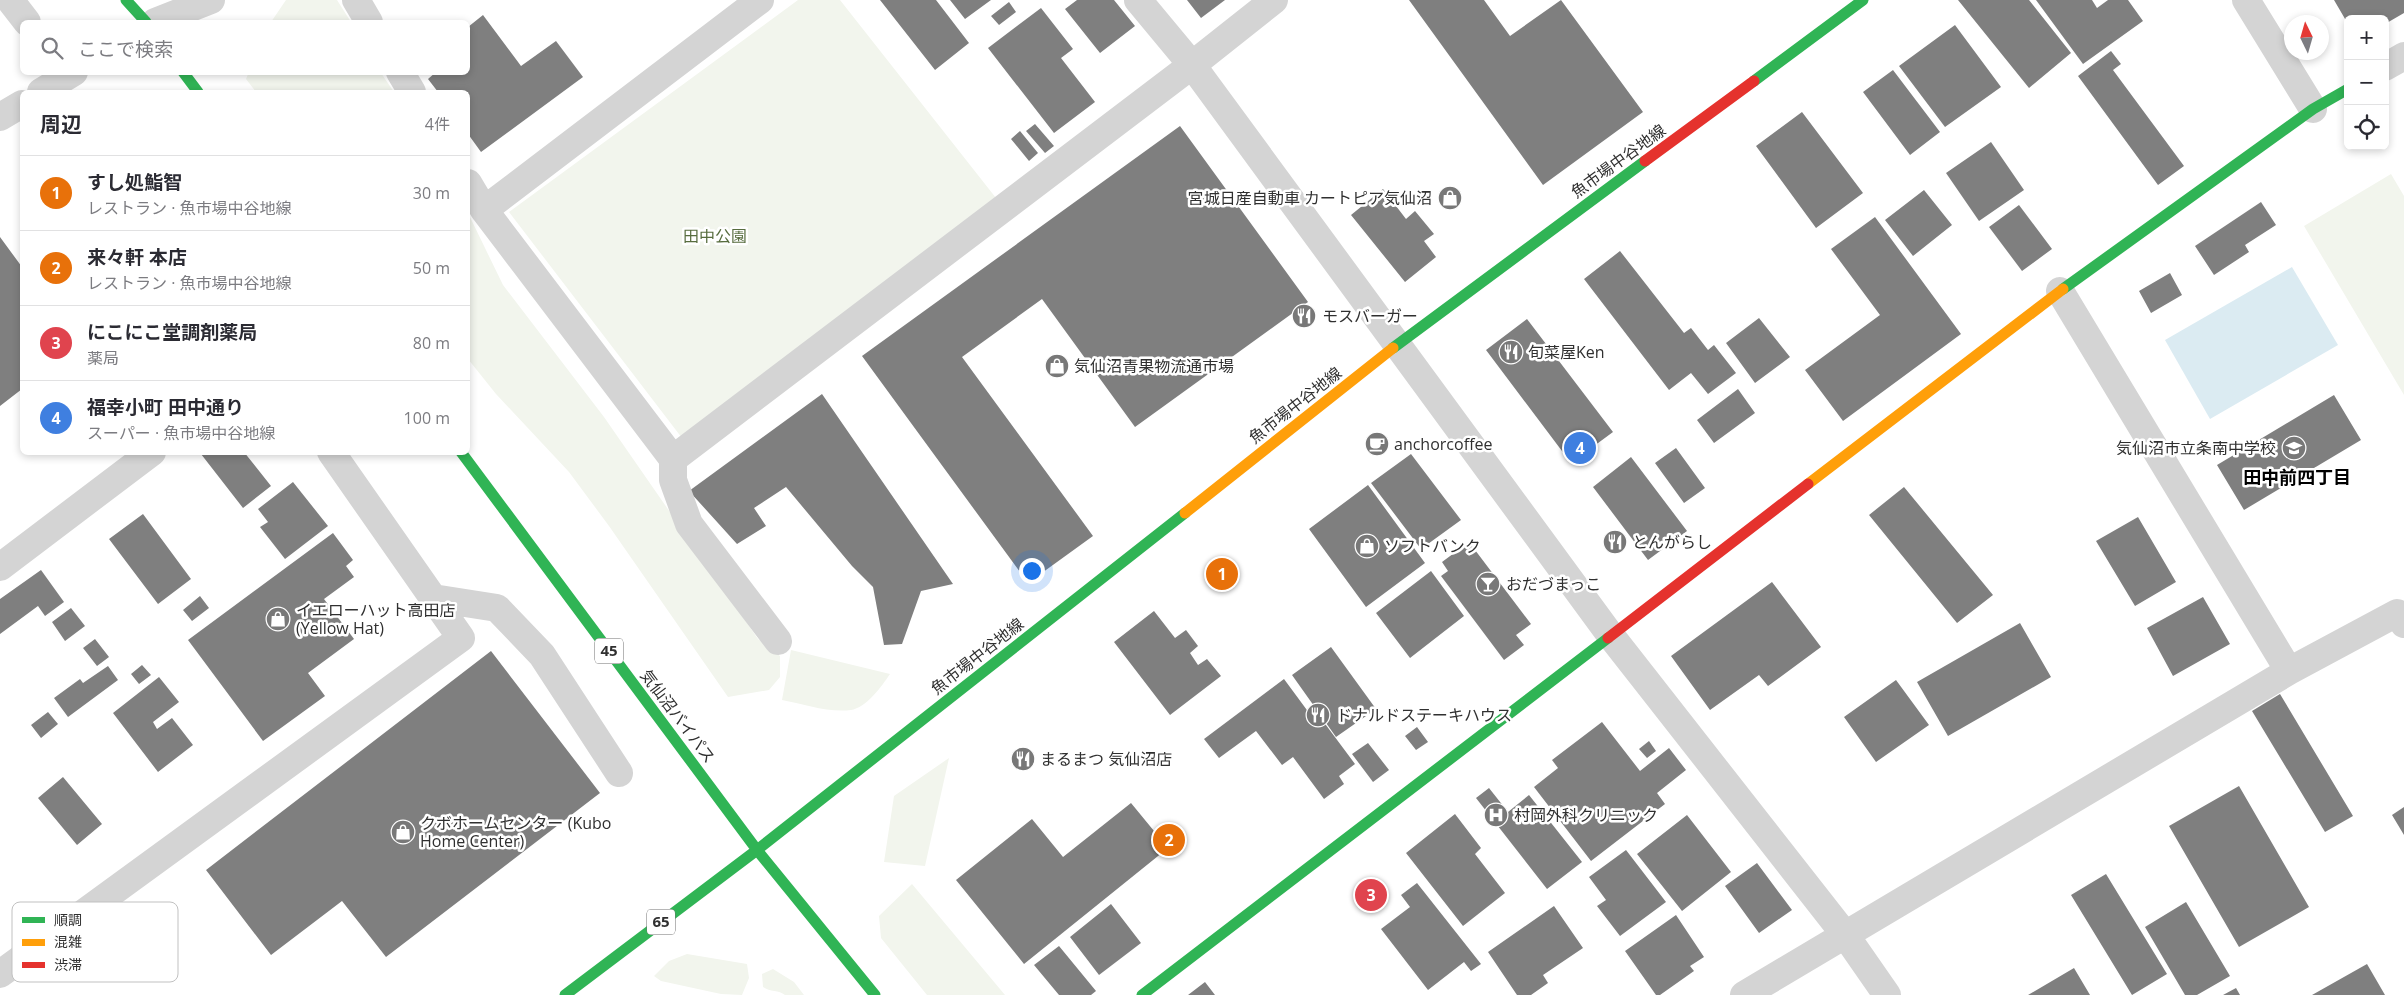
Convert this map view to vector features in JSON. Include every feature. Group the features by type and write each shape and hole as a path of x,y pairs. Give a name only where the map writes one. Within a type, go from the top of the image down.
{"main road":[{"path":"126,0 144,20"},
{"name":"魚市場中谷地線","path":"758,850 1396,346 1863,0"},
{"path":"185,75 196,90"},
{"path":"1142,995 2060,291 2313,109 2344,91"},
{"name":"気仙沼バイパス","path":"463,455 758,850 875,995"},
{"name":"65","path":"566,995 758,850"}],"street":[{"path":"10,0 25,20"},
{"path":"160,20 211,0"},
{"path":"356,0 368,20"},
{"path":"484,210 760,0"},
{"path":"1138,0 1192,65 1396,346 1611,636 1846,936 1887,995"},
{"path":"673,459 1192,65 1274,0"},
{"path":"2246,0 2313,109"},
{"path":"2389,65 2404,56"},
{"path":"402,75 411,90"},
{"path":"45,90 70,79"},
{"path":"0,117 20,105"},
{"path":"470,186 484,210 673,459 673,480 689,524 778,641"},
{"path":"2060,291 2290,671"},
{"path":"0,567 148,455"},
{"path":"99,902 461,638 333,455"},
{"path":"434,598 497,608 542,655 618,773"},
{"path":"1744,995 2290,671 2397,613 2404,624"},
{"path":"0,974 12,965"}],"green space":[{"path":"286,0 337,0 350,20 272,20"},
{"name":"田中公園","path":"798,0 840,0 996,198 682,438 509,212"},
{"path":"248,75 382,75 393,90 254,90 246,79"},
{"path":"2391,174 2404,196 2404,395 2304,226"},
{"path":"470,217 503,285 604,417 758,639 780,656 780,677 769,690 728,697 609,526 569,472 496,394 470,362"},
{"path":"791,650 890,674 868,701 851,710 825,709 782,700"},
{"path":"949,758 925,866 884,862 894,796"},
{"path":"912,884 1005,995 927,995 881,938 879,916"},
{"path":"687,954 747,964 749,978 742,995 721,994 661,981 654,976 669,961"},
{"path":"773,969 794,982 804,995 785,995 763,987 762,974"}],"shaded area":[{"path":"2292,267 2338,345 2210,419 2165,340"}],"building":[{"path":"880,0 936,0 969,43 935,70"},
{"path":"950,0 991,0 965,19"},
{"path":"1077,0 1114,0 1135,26 1100,53 1065,9"},
{"path":"1187,0 1225,0 1201,18"},
{"path":"1409,0 1484,0 1510,36 1561,0 1643,112 1543,185"},
{"path":"1958,0 2029,0 2071,53 2029,88"},
{"path":"2036,0 2092,0 2097,8 2108,0 2128,0 2143,21 2083,64"},
{"path":"2334,0 2404,0 2404,13 2389,22 2389,15 2344,15 2344,17"},
{"path":"1009,2 1016,12 999,25 991,16"},
{"path":"1041,8 1073,49 1061,58 1095,102 1054,133 988,48"},
{"path":"483,15 521,66 556,41 583,77 481,152 470,137 470,90 436,90 428,79 433,75 470,75 470,25"},
{"path":"1955,25 2001,87 1945,127 1899,66"},
{"path":"2111,51 2121,64 2113,70 2184,166 2158,185 2078,76"},
{"path":"1893,70 1940,132 1910,155 1863,92"},
{"path":"1802,112 1863,193 1816,228 1756,146"},
{"path":"1035,124 1054,146 1045,153 1026,131"},
{"path":"1180,126 1308,302 1135,427 1042,299 962,357 1093,536 1028,583 862,356"},
{"path":"1020,131 1038,153 1029,161 1011,139"},
{"path":"1991,142 2024,190 1979,221 1946,173"},
{"path":"1383,189 1406,219 1415,211 1434,234 1424,241 1436,257 1405,282 1351,215"},
{"path":"1924,190 1952,225 1913,256 1885,220"},
{"path":"2261,202 2276,225 2245,245 2249,252 2214,275 2195,246"},
{"path":"2019,205 2052,249 2022,271 1989,227"},
{"path":"1875,217 1961,334 1843,421 1805,370 1880,315 1831,249"},
{"path":"0,237 20,264 20,391 0,406"},
{"path":"1620,251 1684,333 1691,328 1708,350 1714,345 1736,373 1708,394 1691,373 1669,390 1584,279"},
{"path":"2170,273 2182,295 2151,313 2139,291"},
{"path":"1759,318 1790,357 1755,383 1726,343"},
{"path":"1527,319 1613,432 1571,463 1486,350"},
{"path":"1738,389 1755,413 1714,443 1697,420"},
{"path":"822,394 953,584 921,591 902,644 884,645 873,587 852,566 786,487 754,508 766,526 737,544 689,491"},
{"path":"2334,395 2361,440 2244,510 2217,465"},
{"path":"1676,448 1705,488 1684,503 1655,463"},
{"path":"1411,454 1461,520 1421,549 1371,483"},
{"path":"202,455 246,455 271,486 243,508"},
{"path":"1631,457 1687,531 1648,560 1593,487"},
{"path":"293,482 328,526 285,559 260,527 268,522 258,509"},
{"name":"ソフトバンク","path":"1368,485 1425,563 1366,607 1309,529"},
{"path":"1904,487 1993,595 1957,623 1869,515"},
{"path":"143,514 191,579 158,604 109,539"},
{"path":"2138,517 2176,582 2135,606 2096,541"},
{"name":"イエローハット高田店 (Yellow Hat)","path":"333,533 353,560 346,566 354,577 324,599 354,639 308,673 325,696 263,741 188,640"},
{"path":"1469,542 1531,624 1516,635 1524,645 1504,660 1441,576 1448,571 1442,562"},
{"path":"41,570 64,602 45,616 38,606 0,634 0,599"},
{"path":"1431,571 1464,616 1410,658 1376,613"},
{"path":"1772,582 1821,647 1768,686 1759,675 1710,710 1671,656"},
{"path":"200,596 209,608 192,621 183,610"},
{"path":"2203,597 2230,644 2173,676 2147,628"},
{"path":"71,608 85,626 65,641 52,622"},
{"path":"1154,611 1175,638 1186,630 1198,646 1190,653 1198,665 1207,659 1221,676 1170,715 1114,642"},
{"path":"2020,623 2051,677 1948,736 1917,682"},
{"path":"95,639 109,657 97,666 83,648"},
{"path":"1331,647 1376,709 1336,737 1292,675"},
{"name":"クボホームセンター (Kubo Home Center)","path":"491,651 600,793 386,957 342,901 271,955 206,870"},
{"path":"142,665 151,675 139,684 131,674"},
{"path":"108,666 118,680 68,717 54,698 80,679 83,683"},
{"path":"159,677 179,702 153,722 157,729 172,718 193,745 158,772 113,713"},
{"path":"1284,679 1315,721 1320,717 1355,764 1339,776 1344,784 1324,799 1293,757 1282,765 1256,731 1219,758 1204,739"},
{"path":"1896,680 1929,725 1876,762 1844,717"},
{"path":"2280,694 2353,816 2325,832 2252,711"},
{"path":"48,712 58,724 41,738 31,725"},
{"path":"1602,722 1640,771 1669,748 1686,770 1657,793 1665,804 1591,861 1534,787 1558,768 1552,760"},
{"path":"1417,727 1428,742 1416,750 1405,736"},
{"path":"1649,741 1656,751 1647,758 1639,749"},
{"path":"1368,743 1389,770 1373,782 1352,754"},
{"path":"63,777 102,824 77,845 38,798"},
{"path":"2239,786 2309,907 2239,947 2169,826"},
{"path":"1489,788 1508,812 1529,795 1582,862 1547,889 1476,798"},
{"path":"1131,803 1168,848 1024,964 956,880 1032,819 1063,857"},
{"path":"2404,807 2404,835 2392,815"},
{"path":"1455,814 1481,848 1475,854 1505,893 1463,926 1406,853"},
{"path":"1687,815 1731,872 1682,911 1637,854"},
{"path":"1626,850 1666,902 1620,936 1597,906 1606,900 1589,877"},
{"path":"1757,863 1792,910 1759,933 1725,886"},
{"path":"2106,874 2167,974 2132,995 2071,895"},
{"path":"1417,883 1481,964 1471,971 1464,962 1428,990 1381,929 1410,907 1401,895"},
{"path":"2186,902 2230,976 2197,995 2185,995 2145,927"},
{"path":"1111,904 1141,943 1099,975 1070,937"},
{"path":"1554,906 1583,948 1543,975 1548,983 1531,995 1517,995 1488,952"},
{"path":"1676,915 1704,957 1690,966 1694,971 1660,995 1656,995 1625,951"},
{"path":"1059,946 1096,991 1091,995 1059,995 1034,965"},
{"path":"2367,964 2385,995 2312,995"},
{"path":"2074,968 2090,995 2028,995"},
{"path":"1205,982 1215,995 1188,995"},
{"path":"2236,988 2240,995 2223,995"}],"traffic: fast":[{"path":"126,0 144,20"},
{"path":"1754,81 1863,0"},
{"path":"185,75 196,90"},
{"path":"2063,289 2313,109 2344,91"},
{"path":"1393,348 1645,161"},
{"path":"463,455 757,850 875,995"},
{"path":"757,850 1185,513"},
{"path":"1142,995 1608,638"},
{"path":"565,995 757,850"}],"traffic: slow":[{"path":"1808,484 2063,289"},
{"path":"1185,513 1393,348"}],"traffic: jam":[{"path":"1645,161 1754,81"},
{"path":"1608,638 1808,484"}],"place":[{"name":"宮城日産自動車 カートピア気仙沼","path":"1450,198"},
{"name":"モスバーガー","path":"1304,316"},
{"name":"旬菜屋Ken","path":"1511,352"},
{"name":"気仙沼青果物流通市場","path":"1057,366"},
{"name":"anchorcoffee","path":"1377,444"},
{"name":"福幸小町 田中通り","path":"1580,448"},
{"name":"気仙沼市立条南中学校","path":"2294,448"},
{"name":"とんがらし","path":"1615,542"},
{"name":"ソフトバンク","path":"1367,546"},
{"name":"すし処鮨智","path":"1222,574"},
{"name":"おだづまっこ","path":"1488,584"},
{"name":"イエローハット高田店 (Yellow Hat)","path":"278,619"},
{"name":"ドナルドステーキハウス","path":"1318,715"},
{"name":"まるまつ 気仙沼店","path":"1023,759"},
{"name":"村岡外科クリニック","path":"1496,815"},
{"name":"クボホームセンター (Kubo Home Center)","path":"403,832"},
{"name":"来々軒 本店","path":"1169,840"},
{"name":"にこにこ堂調剤薬局","path":"1371,895"}],"district":[{"name":"田中前四丁目","path":"2297,478"}]}
